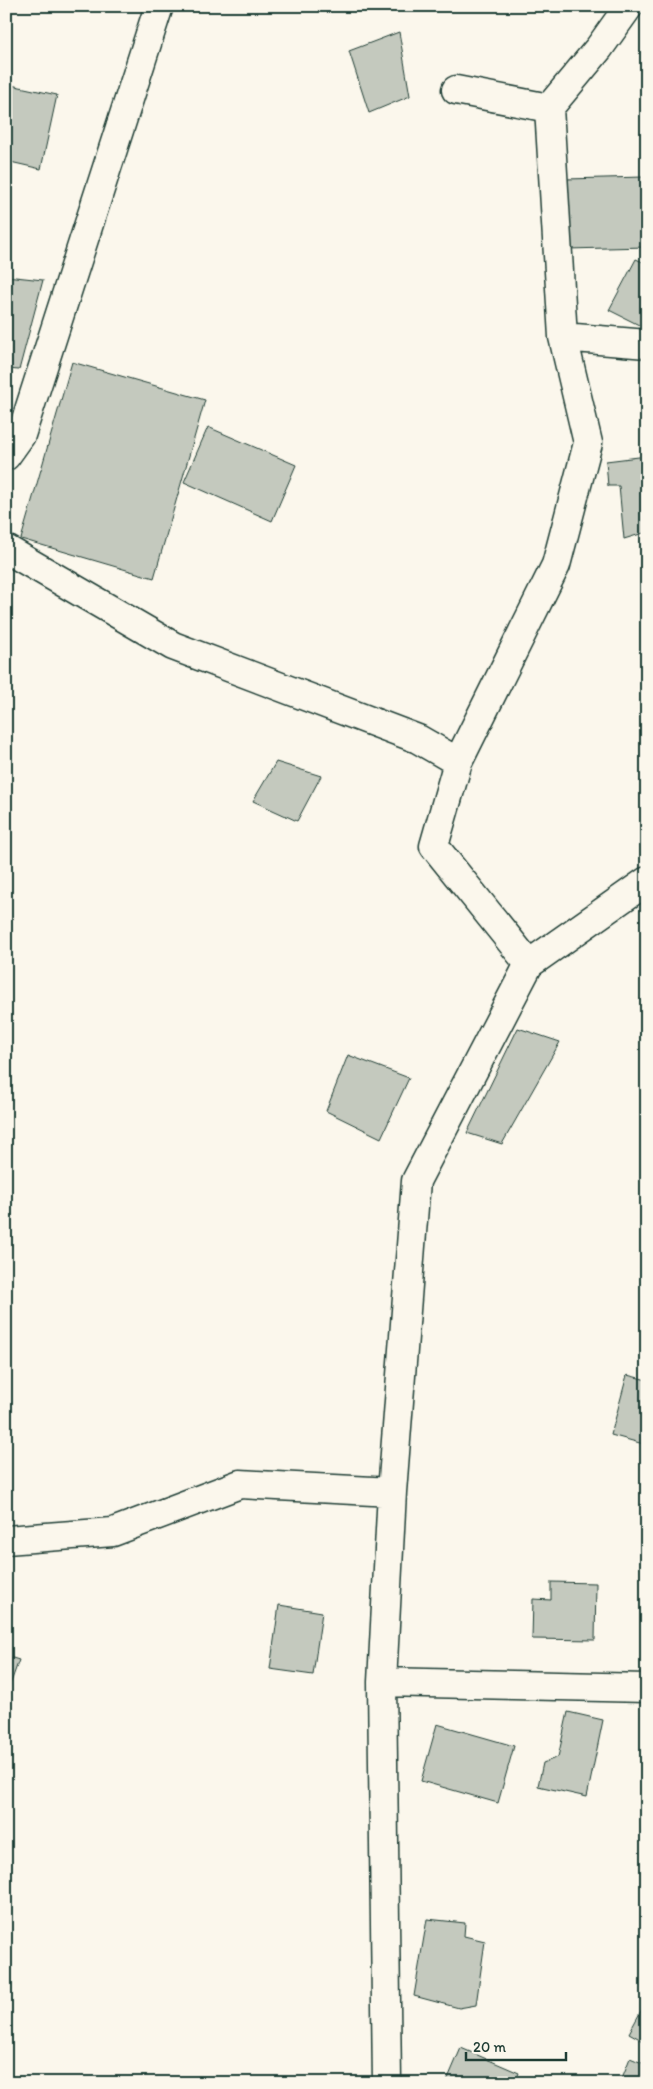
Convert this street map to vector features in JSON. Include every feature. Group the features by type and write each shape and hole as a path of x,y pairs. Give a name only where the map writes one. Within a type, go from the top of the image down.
{"street":[{"path":"6,456 21,434 66,300 159,6"},
{"path":"530,964 434,846 458,762 556,565 588,443 563,337 549,108 600,48 629,6"},
{"path":"456,90 549,108"},
{"path":"563,337 647,344"},
{"path":"6,549 173,646 418,739 458,762"},
{"path":"387,2083 382,1682 392,1492 416,1181 530,964 647,881"},
{"path":"6,1540 113,1532 240,1484 392,1492"},
{"path":"382,1682 647,1688"}],"building":[{"path":"399,32 410,96 369,113 349,51"},
{"path":"6,84 57,95 41,169 6,161"},
{"path":"644,177 646,247 568,249 566,179"},
{"path":"636,259 647,264 647,329 609,310"},
{"path":"6,276 43,280 19,370 6,369"},
{"path":"72,362 205,400 154,578 21,539"},
{"path":"208,427 296,465 272,521 184,482"},
{"path":"647,456 647,532 624,539 619,486 608,486 606,461"},
{"path":"276,762 321,776 297,821 253,801"},
{"path":"518,1028 560,1042 502,1144 467,1133"},
{"path":"348,1055 409,1078 381,1138 326,1111"},
{"path":"627,1375 647,1380 647,1445 611,1435"},
{"path":"551,1582 596,1583 595,1640 532,1639 533,1599 551,1600"},
{"path":"279,1605 322,1612 313,1675 270,1669"},
{"path":"6,1656 19,1660 6,1696"},
{"path":"568,1712 603,1720 587,1797 538,1786 543,1763 558,1757"},
{"path":"437,1724 514,1746 498,1803 421,1781"},
{"path":"427,1919 465,1923 464,1936 485,1941 476,2005 459,2008 414,1996"},
{"path":"647,2000 647,2043 629,2033"},
{"path":"461,2048 519,2073 515,2083 446,2083"},
{"path":"630,2058 647,2065 647,2083 620,2083"}]}
